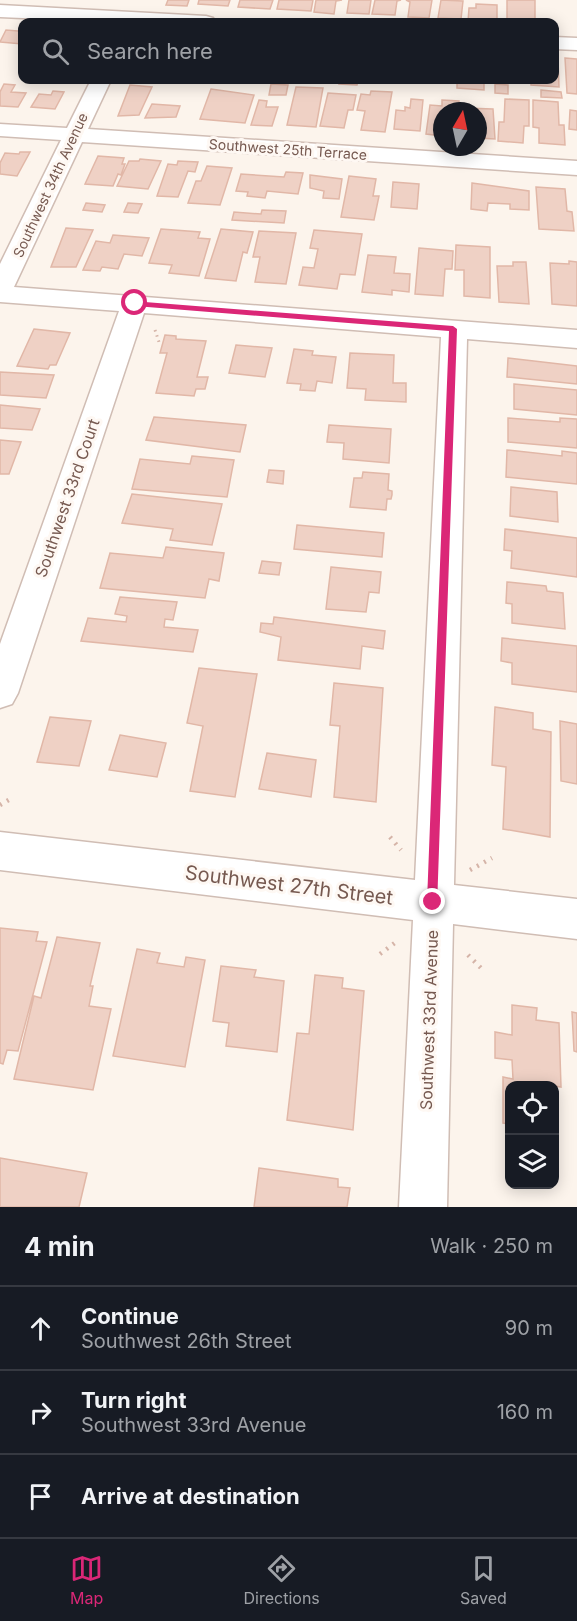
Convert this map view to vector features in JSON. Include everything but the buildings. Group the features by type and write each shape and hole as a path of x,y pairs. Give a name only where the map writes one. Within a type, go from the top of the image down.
{"street":[{"path":"131,18 139,0"},
{"path":"0,11 101,18"},
{"path":"559,43 577,44"},
{"name":"Southwest 34th Avenue","path":"0,292 99,84"},
{"name":"Southwest 25th Terrace","path":"0,129 577,168"},
{"path":"0,292 577,339"},
{"name":"Southwest 33rd Court","path":"0,693 135,303"},
{"name":"Southwest 33rd Avenue","path":"423,1207 453,329"},
{"name":"Southwest 27th Street","path":"0,851 577,920"}],"path":[{"path":"154,329 159,342"},
{"path":"0,805 12,798"},
{"path":"464,873 492,858"},
{"path":"380,954 404,937"},
{"path":"467,953 482,969"}],"route":[{"path":"135,303 453,329 433,902"}]}
